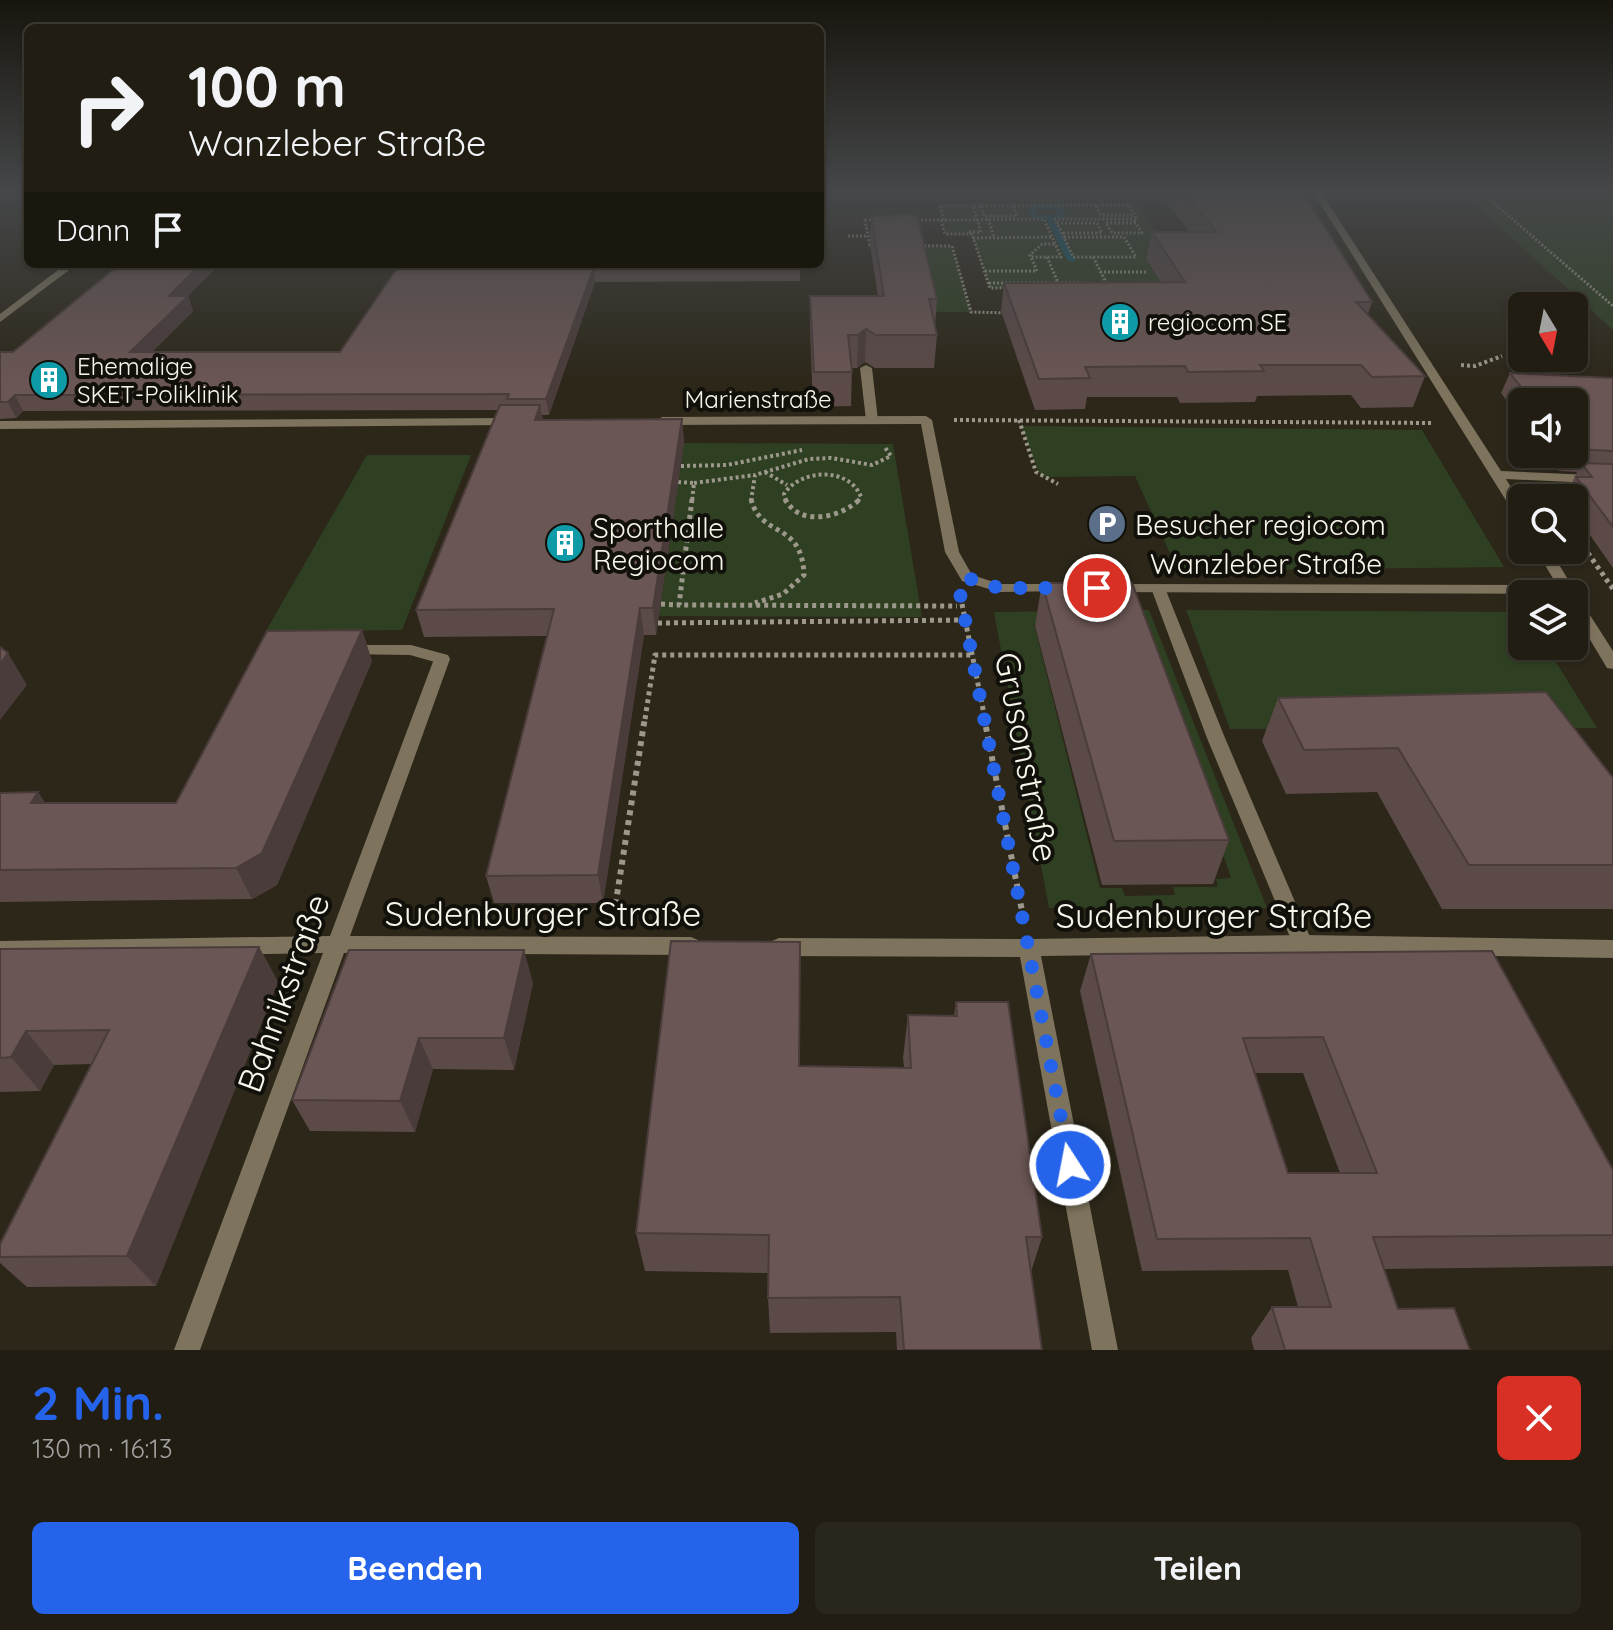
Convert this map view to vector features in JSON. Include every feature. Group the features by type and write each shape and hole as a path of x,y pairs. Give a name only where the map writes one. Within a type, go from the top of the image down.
{"street":[{"path":"1357,255 1508,493"},
{"path":"0,319 67,268"},
{"path":"866,368 872,420"},
{"path":"926,420 952,552 967,578"},
{"name":"Marienstraße","path":"655,421 926,420"},
{"path":"0,425 531,422"},
{"path":"1497,475 1613,480"},
{"name":"Wanzleber Straße","path":"967,578 999,588 1508,594"},
{"path":"1158,588 1216,738 1303,944"},
{"path":"1588,624 1613,664"},
{"name":"Bahnikstraße","path":"187,1350 442,659 411,650 336,650"},
{"name":"Sudenburger Straße","path":"0,950 338,944 718,946"},
{"name":"Sudenburger Straße","path":"765,946 1029,948 1303,944 1613,949"},
{"path":"1029,948 1105,1350"}],"path":[{"path":"955,255 971,312 1047,314 1046,311 1274,310 1200,298 1191,285 1107,284"},
{"path":"979,255 989,283 1151,283"},
{"path":"985,271 1037,271 1031,257 1060,255"},
{"path":"1072,255 1135,255"},
{"path":"1554,255 1613,306"},
{"path":"1047,257 1059,285"},
{"path":"1093,257 1107,284"},
{"path":"1100,272 1146,272"},
{"path":"1456,365 1475,366 1502,356"},
{"path":"926,420 1394,421 1468,427"},
{"path":"1019,420 1036,472 1058,484"},
{"path":"678,482 694,483 755,475 799,460 824,457 847,459 863,466 880,465 891,456 881,442"},
{"path":"681,466 710,468 746,465 785,454"},
{"path":"765,472 787,485"},
{"path":"752,605 783,594 804,575 806,556 793,537 760,518 750,500 755,475"},
{"path":"810,475 840,477 859,489 861,497 856,506 846,512 817,517 790,509 783,501 782,493 787,485 810,475"},
{"path":"679,605 694,483"},
{"path":"1588,553 1613,589"},
{"name":"Grusonstraße","path":"967,578 959,588 962,606 1029,948"},
{"path":"661,604 962,606"},
{"path":"658,623 966,620"},
{"path":"609,945 655,655 972,655"}],"green space":[{"path":"917,255 955,255 971,312 931,312"},
{"path":"979,255 1171,255 1191,285 990,288"},
{"path":"1530,255 1613,255 1613,330 1588,307 1588,292 1571,292"},
{"path":"1021,426 1422,430 1504,567 1178,571 1135,476 1041,477"},
{"path":"684,443 893,444 922,617 659,616"},
{"path":"367,455 471,455 402,630 266,631"},
{"path":"1149,610 1267,908 1049,908 994,612","holes":["1034,624 1050,624 1208,857 1224,857 1231,878 1216,879 1218,887 1173,887 1175,895 1125,896 1122,888 1100,888"]},
{"path":"1186,610 1508,612 1508,660 1555,660 1597,728 1230,729"}],"building":[{"path":"877,255 927,255 937,299 929,299 937,335 876,335 866,329 858,335 848,335 852,372 814,372 810,296 884,296"},
{"path":"1167,255 1343,255 1372,302 1356,302 1425,376 1372,377 1361,365 1260,365 1264,371 1188,372 1185,366 1085,367 1090,378 1039,379 1004,283 1185,282"},
{"path":"115,268 197,268 169,296 188,296 130,352 340,352 397,268 594,268 546,399 507,399 509,394 15,395 8,402 0,402 0,352 13,352"},
{"path":"1510,373 1613,378 1613,451 1588,450 1588,388 1522,388"},
{"path":"500,405 540,405 535,420 682,419 653,608 640,608 598,875 486,876 554,609 416,610"},
{"path":"1588,463 1613,464 1613,527 1588,493 1588,484 1581,484 1576,477 1592,477 1585,468 1588,468"},
{"path":"1042,583 1132,583 1229,840 1114,841"},
{"path":"362,630 262,853 236,868 0,870 0,793 38,792 31,803 176,803 267,631"},
{"path":"0,647 8,653 0,664"},
{"path":"1546,692 1613,778 1613,865 1469,865 1398,748 1304,750 1278,698"},
{"path":"671,941 800,942 799,1066 911,1068 908,1015 957,1016 956,1002 1008,1002 1042,1237 1026,1237 1042,1350 904,1350 900,1297 768,1298 769,1235 636,1233"},
{"path":"259,947 127,1256 0,1257 0,1244 109,1030 26,1031 11,1057 0,1058 0,949"},
{"path":"349,950 524,950 504,1038 419,1038 400,1101 292,1100"},
{"path":"1492,951 1613,1170 1613,1235 1373,1237 1398,1309 1454,1308 1470,1350 1285,1350 1272,1307 1331,1307 1310,1238 1157,1239 1091,954","holes":["1323,1037 1377,1173 1288,1173 1243,1038"]}],"waterway":[{"path":"1068,255 1071,260"}],"place":[{"name":"regiocom SE","path":"1120,322"},
{"name":"Ehemalige SKET-Poliklinik","path":"49,380"},
{"name":"Besucher regiocom","path":"1107,524"},
{"name":"Sporthalle Regiocom","path":"565,543"}],"route":[{"path":"1070,1165 959,588 967,578 999,588 1097,588"}]}
